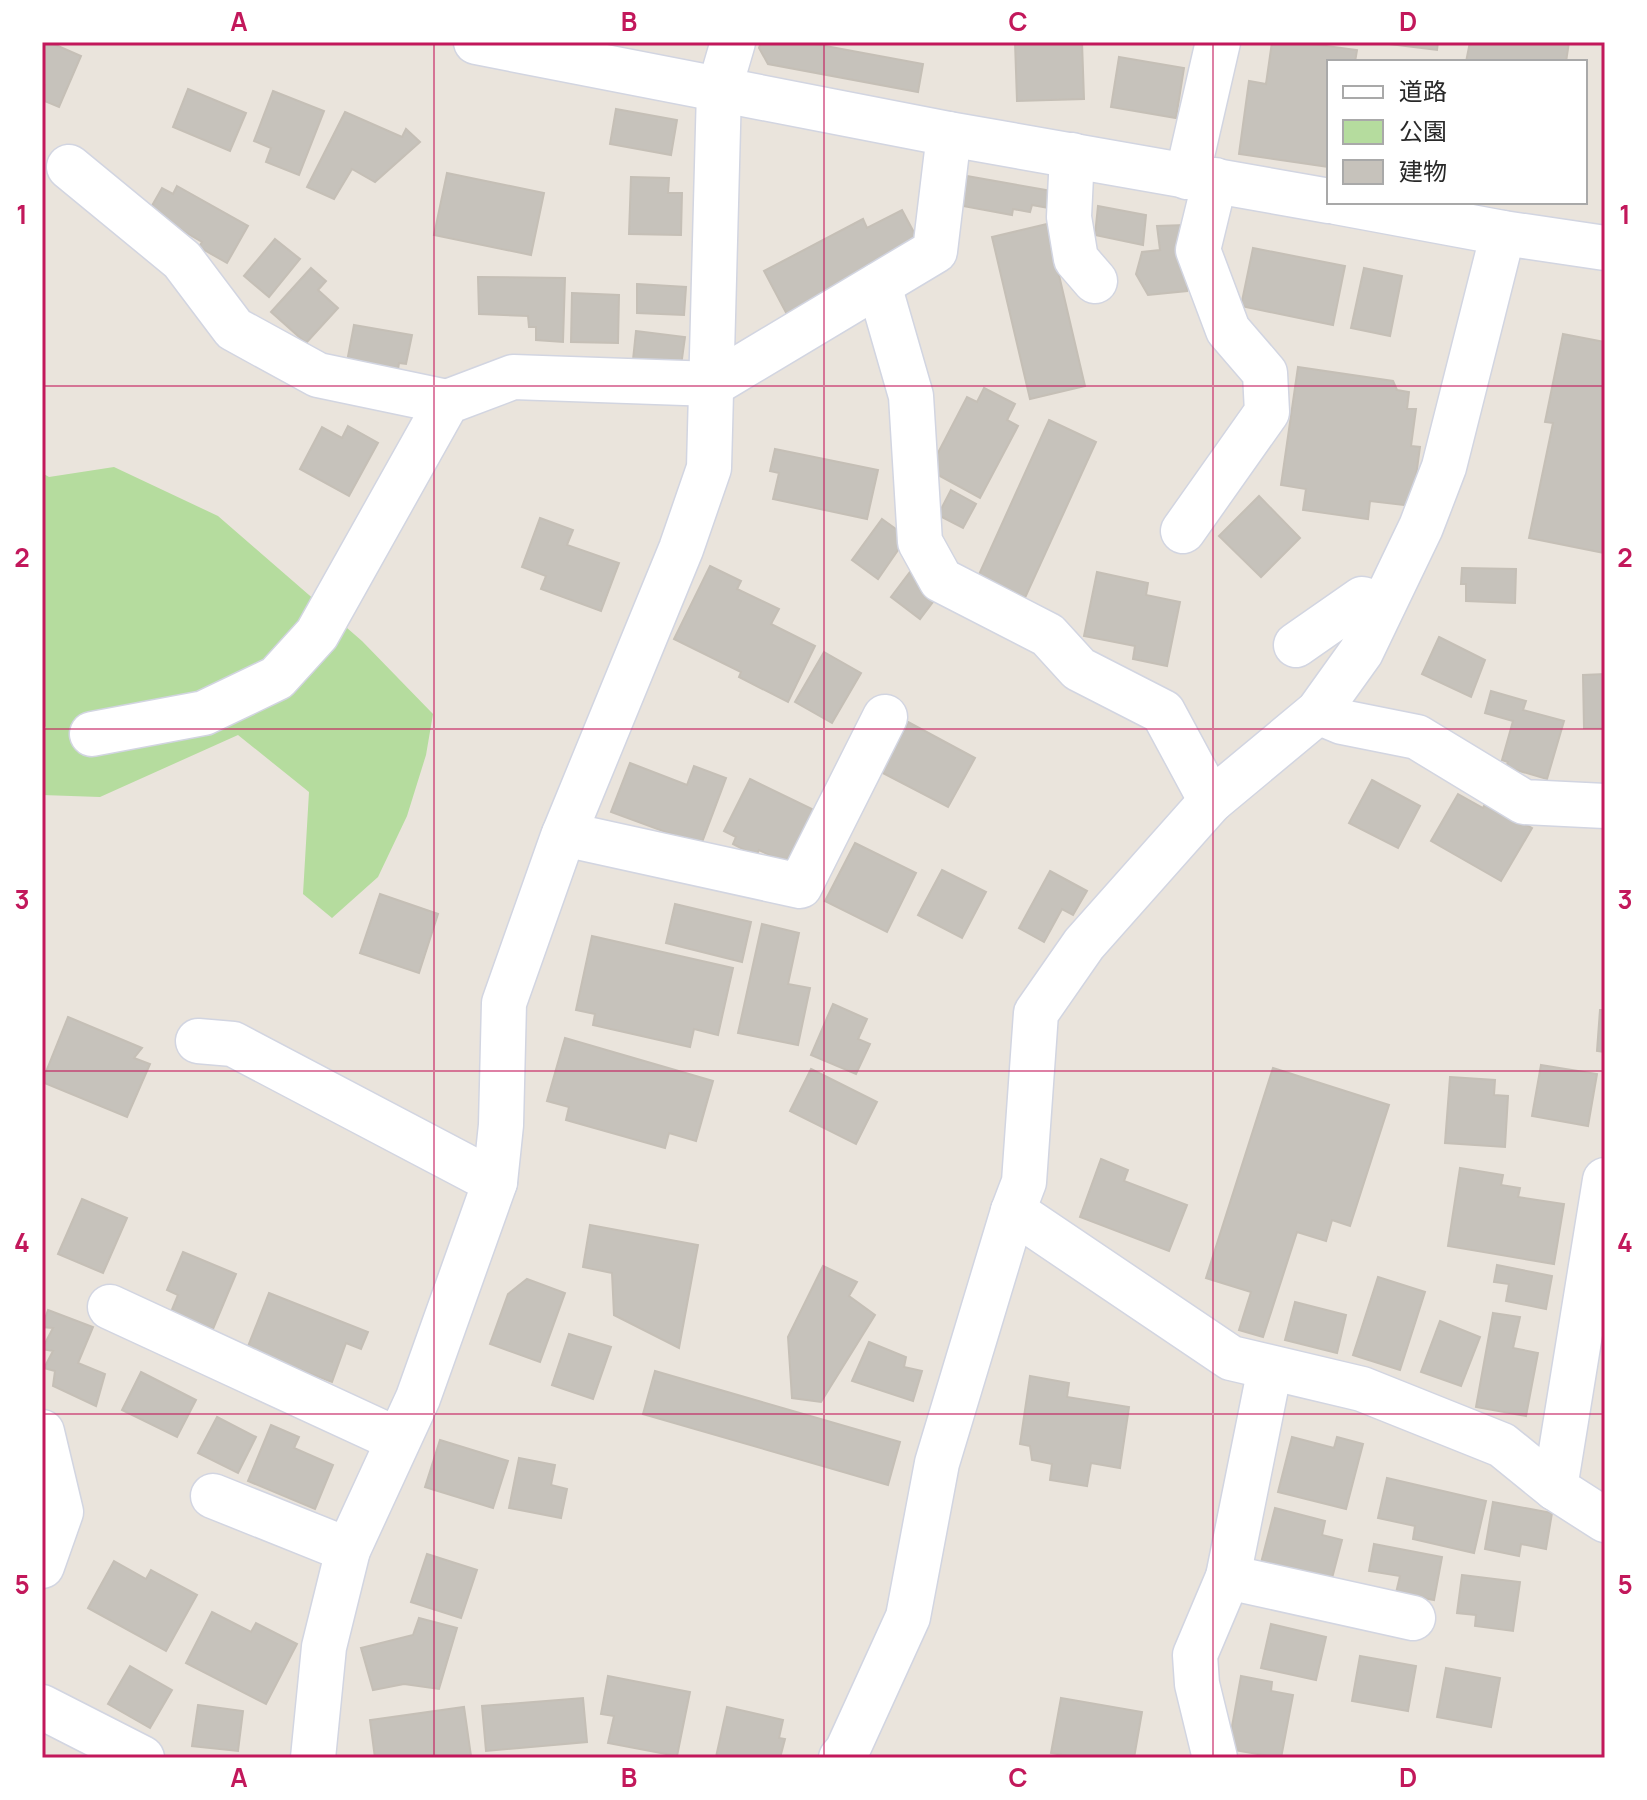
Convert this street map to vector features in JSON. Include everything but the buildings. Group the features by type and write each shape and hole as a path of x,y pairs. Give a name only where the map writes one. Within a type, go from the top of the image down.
{"street":[{"path":"476,42 949,134 1327,201"},
{"path":"313,1758 324,1647 348,1550 418,1398 495,1182 501,1125 504,1003 564,834 681,549 709,468 719,90 733,42"},
{"path":"1183,531 1267,412 1265,373 1228,330 1198,250 1201,178 1218,42"},
{"path":"69,167 182,260 234,329 318,375 447,402 513,377 713,384 935,251 949,134"},
{"path":"1072,155 1069,217 1076,259 1095,281"},
{"path":"1347,204 1605,248"},
{"path":"841,1758 847,1751 908,1617 937,1463 1024,1182 1036,1013 1084,944 1211,801 1318,712 1361,652 1421,527 1444,467 1503,233"},
{"path":"879,285 911,396 920,542 941,580 1048,635 1079,669 1163,712 1211,801"},
{"path":"92,734 204,713 277,678 317,634 447,402"},
{"path":"1296,645 1362,599 1383,605"},
{"path":"1318,712 1342,722 1417,737 1524,802 1605,806"},
{"path":"564,834 800,886 885,717"},
{"path":"198,1041 233,1044 495,1182"},
{"path":"1555,1488 1605,1180"},
{"path":"1013,1211 1231,1358 1362,1389 1502,1445 1555,1488 1605,1520"},
{"path":"110,1307 398,1440"},
{"path":"1215,1758 1197,1684 1195,1655 1228,1577 1270,1368"},
{"path":"42,1432 61,1512 42,1566"},
{"path":"213,1496 348,1550"},
{"path":"1228,1577 1413,1618"},
{"path":"42,1707 142,1758"}],"green space":[{"path":"114,467 218,516 362,641 433,714 426,755 407,816 378,877 332,918 303,894 309,792 238,735 100,797 42,795 42,732 46,728 42,720 42,473 49,477"}]}
